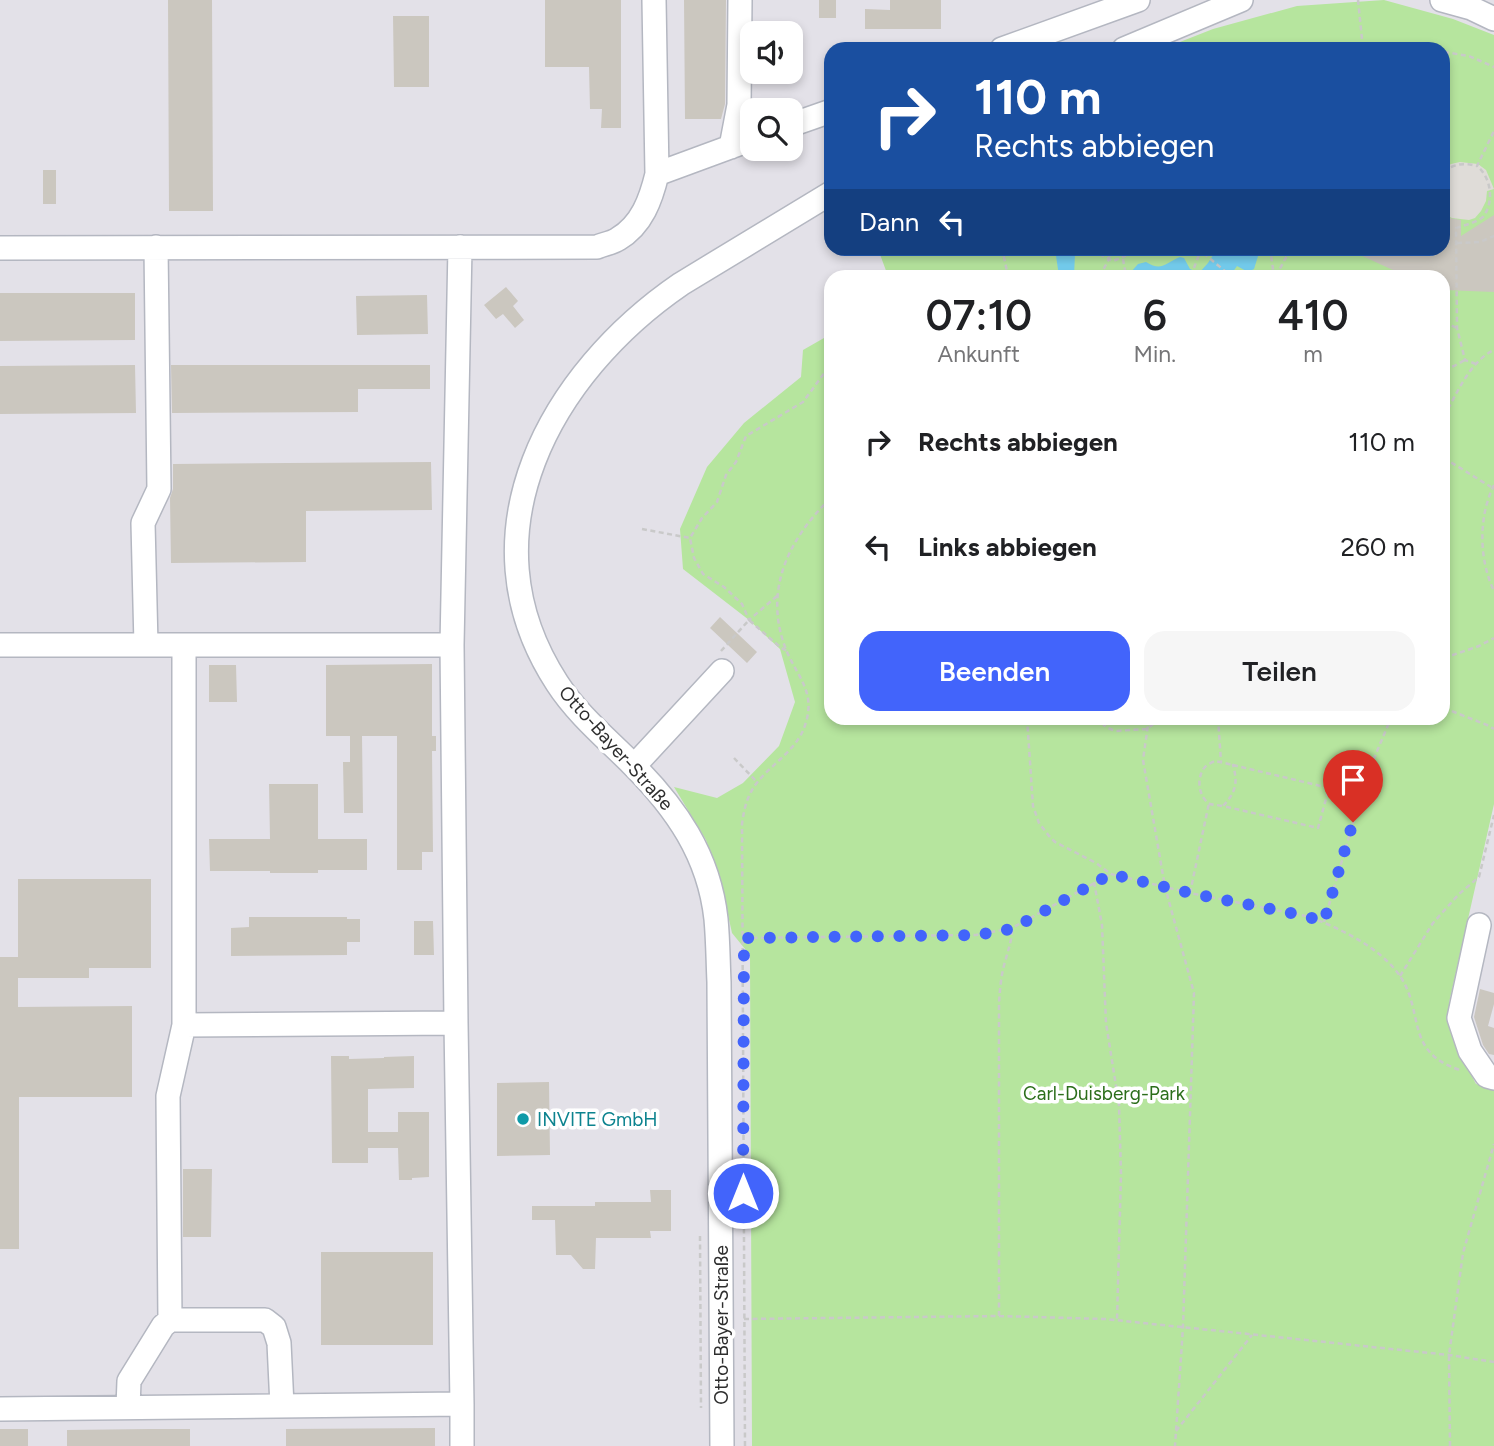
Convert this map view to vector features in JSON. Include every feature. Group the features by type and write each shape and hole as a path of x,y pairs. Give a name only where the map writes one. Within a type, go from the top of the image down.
{"street":[{"path":"0,248 597,247 619,239 642,215 657,174 654,0"},
{"path":"731,147 739,104 740,0"},
{"path":"1021,42 1138,0"},
{"path":"1141,42 1241,0"},
{"path":"1442,0 1471,8 1494,19"},
{"path":"803,121 824,113"},
{"path":"657,174 740,144"},
{"name":"Otto-Bayer-Straße","path":"722,1446 721,1144 716,917 706,874 688,834 664,797 570,701 547,667 530,630 520,590 516,548 526,484 542,443 565,399 598,355 637,316 681,284 824,197"},
{"path":"146,645 143,523 159,489 156,247"},
{"path":"460,247 452,645 462,1446"},
{"path":"0,645 452,645"},
{"path":"170,1320 168,1096 184,1025 184,645"},
{"path":"634,766 721,661"},
{"path":"1479,925 1460,1018 1470,1051 1490,1077"},
{"path":"184,1025 456,1023"},
{"path":"128,1407 129,1381 163,1326 170,1320 265,1321 274,1327 279,1343 282,1406"},
{"path":"0,1409 462,1404"}],"path":[{"path":"1358,0 1362,42"},
{"path":"1450,53 1469,56 1494,67"},
{"path":"1477,166 1494,131"},
{"path":"1450,167 1459,164 1477,166 1489,182 1493,200 1483,217 1456,228 1457,328 1465,360"},
{"path":"1456,243 1480,242 1494,236"},
{"path":"1103,256 1113,261 1122,258 1125,270"},
{"path":"1103,270 1110,256"},
{"path":"1206,256 1223,270"},
{"path":"1450,325 1457,328"},
{"path":"1450,406 1476,364 1494,350"},
{"path":"1450,367 1465,360 1476,364"},
{"path":"787,651 749,620 742,604 724,587 703,574 694,558 690,538 702,517 717,502 726,475 736,462 746,436 803,402 824,374"},
{"path":"1450,462 1493,487 1484,519 1483,545 1486,572 1494,591"},
{"path":"744,1446 742,824 746,802 757,782 798,740 807,722 807,690 787,651 777,596 779,581 793,545 814,514 824,505"},
{"path":"642,529 690,538"},
{"path":"721,661 749,620 777,596"},
{"path":"1450,656 1494,638"},
{"path":"1450,710 1494,729"},
{"path":"1027,725 1032,806 1039,823 1055,842 1096,863 1111,874 1324,922 1380,954 1400,976 1410,997 1420,1037 1432,1054 1449,1066 1490,1077"},
{"path":"1104,725 1115,731 1147,729 1152,725"},
{"path":"1148,725 1143,760 1165,887 1194,993 1183,1327 1175,1446"},
{"path":"1218,725 1221,762"},
{"path":"1324,922 1367,775 1388,725"},
{"path":"734,758 757,782"},
{"path":"1328,788 1215,761 1205,766 1199,785 1209,803 1318,828 1328,788 1344,772 1356,771 1367,775"},
{"path":"1223,806 1231,798 1235,787 1233,765"},
{"path":"1190,893 1209,803"},
{"path":"1400,976 1433,923 1459,894 1479,877 1494,815"},
{"path":"744,938 976,935 1012,929 1111,874"},
{"path":"1094,883 1102,925 1105,1023 1119,1105 1121,1174 1117,1320"},
{"path":"999,1316 999,1003 1000,983 1012,942 1012,929"},
{"path":"1450,1446 1449,1355 1463,1253 1494,1144"},
{"path":"743,1319 999,1316 1117,1320 1494,1362"},
{"path":"1176,1431 1253,1334"}],"shaded area":[{"path":"0,0 1494,0 1494,1446 0,1446"},
{"path":"1451,164 1478,164 1486,170 1494,189 1487,191 1486,201 1475,218 1469,220 1450,217"}],"green space":[{"name":"Carl-Duisberg-Park","path":"1384,0 1453,19 1494,35 1494,804 1449,1003 1453,1040 1476,1084 1494,1088 1494,1446 752,1446 750,955 732,933 721,883 706,840 674,787 717,798 743,783 779,746 795,702 780,649 749,620 683,569 680,529 707,467 744,423 801,377 803,350 824,338 824,725 1450,725 1450,270 886,270 881,256 1450,256 1450,42 1180,42 1213,29 1297,6"}],"water":[{"path":"1056,256 1075,256 1074,270 1058,270"},
{"path":"1212,256 1258,256 1252,270 1237,266 1234,270 1202,270"},
{"path":"1180,257 1184,258 1192,270 1133,270 1138,264 1146,262 1163,266"}],"building":[{"path":"168,0 212,0 213,211 169,211"},
{"path":"545,0 621,0 621,128 601,128 602,109 590,109 589,67 545,67"},
{"path":"684,0 726,0 725,104 721,119 685,119"},
{"path":"819,0 836,0 836,18 819,18"},
{"path":"890,0 941,0 941,29 865,29 865,9 890,10"},
{"path":"393,16 429,16 429,87 394,87"},
{"path":"43,170 56,170 56,204 43,204"},
{"path":"1494,215 1494,292 1450,290 1450,270 1393,270 1362,256 1450,256 1450,218 1461,220 1461,236"},
{"path":"506,287 518,301 513,306 524,320 515,328 503,314 496,319 484,305"},
{"path":"0,293 135,293 135,340 0,341"},
{"path":"427,295 428,334 357,335 356,296"},
{"path":"135,365 136,413 0,414 0,366"},
{"path":"171,365 430,365 430,389 358,389 358,412 172,413"},
{"path":"431,462 432,510 306,511 306,562 171,563 170,498 173,489 173,464"},
{"path":"720,617 757,652 747,663 710,628"},
{"path":"432,664 432,736 436,736 436,751 432,751 433,852 422,852 422,870 397,870 397,736 362,736 363,813 344,813 343,762 350,762 350,736 326,736 326,665"},
{"path":"209,665 236,665 237,702 209,702"},
{"path":"269,784 318,784 318,839 367,839 367,870 318,870 318,873 210,871 209,839 270,839"},
{"path":"18,879 151,879 151,968 89,968 89,978 18,978 18,1007 132,1006 132,1097 19,1097 19,1249 0,1249 0,957 18,957"},
{"path":"249,917 360,919 360,942 347,942 347,955 231,956 231,928 249,927"},
{"path":"414,921 433,921 434,955 414,955"},
{"path":"1480,989 1494,993 1488,1026 1494,1028 1494,1055 1489,1054 1483,1045 1474,1017"},
{"path":"331,1056 349,1056 349,1059 414,1056 414,1088 368,1089 368,1132 398,1132 398,1112 429,1112 429,1177 399,1180 398,1148 368,1148 368,1163 332,1163"},
{"name":"INVITE GmbH","path":"549,1082 550,1155 497,1156 497,1083"},
{"path":"183,1169 212,1169 211,1237 183,1237"},
{"path":"650,1190 671,1190 671,1231 650,1231 651,1238 596,1238 595,1269 583,1269 571,1255 556,1255 555,1220 532,1220 532,1206 595,1206 595,1202 651,1202"},
{"path":"321,1252 433,1252 433,1345 321,1345"},
{"path":"435,1428 435,1446 286,1446 286,1429"},
{"path":"0,1429 28,1429 28,1446 0,1446"},
{"path":"190,1429 190,1446 67,1446 67,1430"}],"place":[{"name":"INVITE GmbH","path":"523,1119"}],"route":[{"path":"743,1193 744,938 976,935 1012,929 1111,874 1324,922 1353,822"}]}
